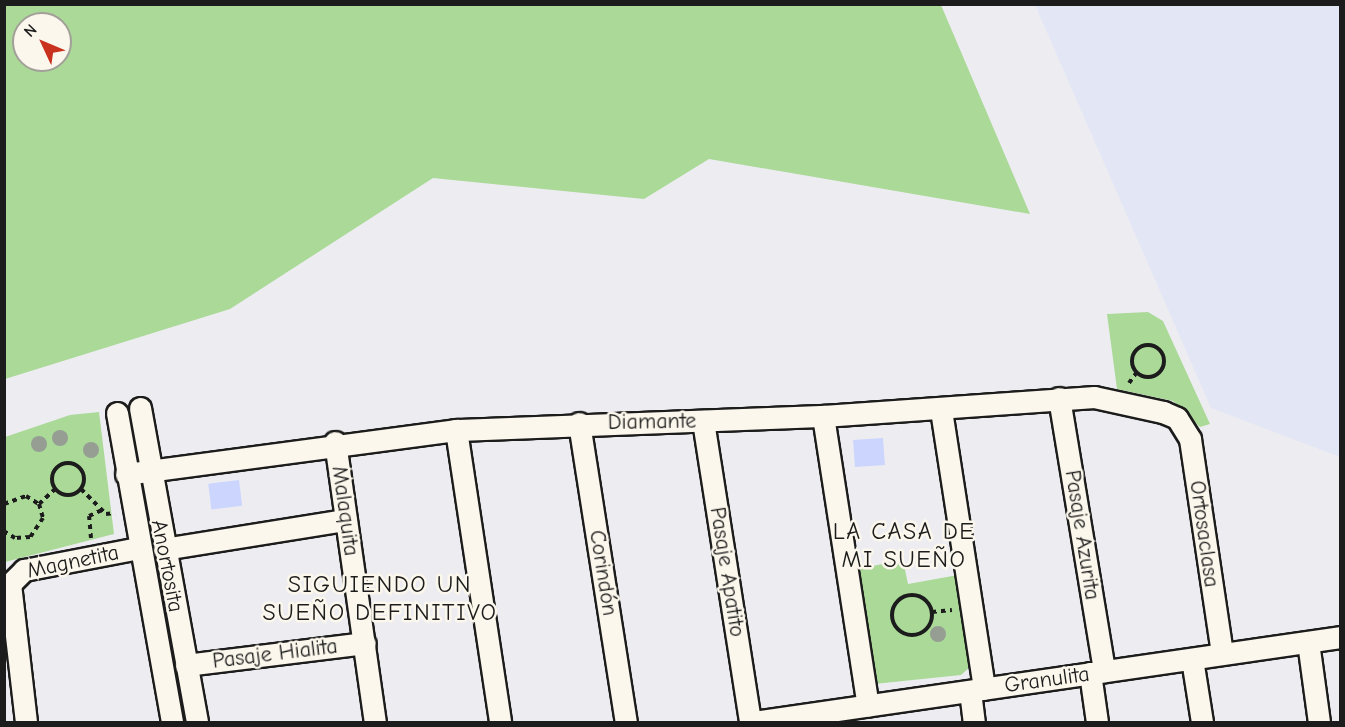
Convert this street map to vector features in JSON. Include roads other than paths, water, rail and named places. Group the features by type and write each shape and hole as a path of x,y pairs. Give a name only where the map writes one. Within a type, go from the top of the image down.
{"street":[{"name":"Diamante","path":"126,474 335,442 456,430 579,423 823,416 941,410 1059,398 1094,397 1177,418"},
{"name":"Pasaje Azurita","path":"1059,398 1097,672 1097,723"},
{"name":"Anortosita","path":"141,408 149,469 197,723"},
{"path":"941,410 977,690 974,723"},
{"name":"Anortosita","path":"117,413 138,548 172,723"},
{"path":"823,416 868,706"},
{"name":"Ortosaclasa","path":"1177,418 1190,439 1222,654"},
{"name":"Pasaje Apatito","path":"703,421 752,723"},
{"name":"Corindón","path":"579,423 626,723"},
{"path":"456,430 500,723"},
{"name":"Malaquita","path":"335,442 375,723"},
{"path":"164,549 346,520"},
{"name":"Magnetita","path":"26,723 10,584 24,570 138,548"},
{"name":"Granulita","path":"752,723 1341,637"},
{"path":"1308,642 1319,723"},
{"name":"Pasaje Hialita","path":"186,665 364,643"},
{"path":"1192,658 1202,723"}],"district":[{"name":"LA CASA DE MI SUEÑO","path":"904,546"},
{"name":"SIGUIENDO UN SUEÑO DEFINITIVO","path":"380,599"}]}
